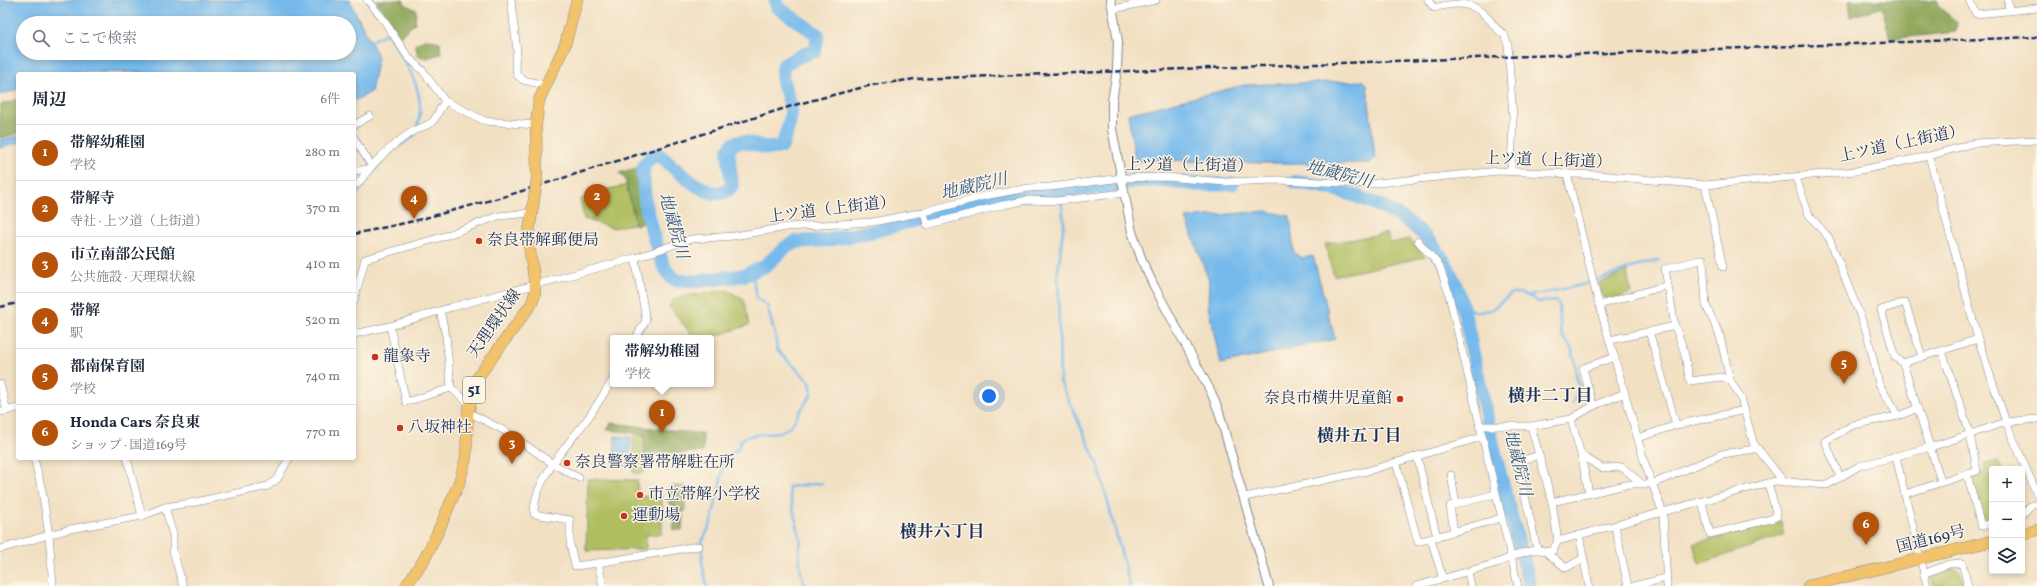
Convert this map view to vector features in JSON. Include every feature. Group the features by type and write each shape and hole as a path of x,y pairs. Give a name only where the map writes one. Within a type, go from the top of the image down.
{"main road":[{"name":"天理環状線","path":"406,586 425,558 459,483 466,458 469,408 478,377 532,303 535,294 535,285 528,250 531,214 537,179 536,125 539,100 565,45 578,0"},
{"path":"2025,533 2037,530"},
{"name":"国道169号","path":"1808,586 1835,583 1919,559 1989,542"}],"street":[{"path":"367,0 381,16 408,57 423,71 445,101 485,121 536,125"},
{"path":"511,0 518,51 515,62 518,75 523,80 545,85"},
{"path":"1111,0 1114,9 1118,41 1117,70 1112,101 1112,129 1132,232 1143,264 1211,392 1227,434 1269,586"},
{"path":"1114,9 1156,0"},
{"path":"1428,0 1434,8 1454,2 1466,4 1479,10 1498,31 1504,34 1508,45 1514,118 1511,171"},
{"path":"1968,0 1976,14 2037,8"},
{"path":"2008,0 2009,11"},
{"path":"358,184 370,167 383,153 414,130 422,128 433,120 445,101"},
{"path":"356,124 370,116"},
{"name":"上ツ道（上街道）","path":"356,334 390,326 635,258 691,239 734,236 787,227 872,222 924,213 1008,191 1122,178 1165,177 1225,182 1279,180 1367,184 1511,171 1598,175 1705,185 1856,172 1929,156 1974,143 2037,140"},
{"path":"356,142 370,167"},
{"path":"1929,156 1978,339 2006,422 2037,494"},
{"path":"356,170 370,167"},
{"path":"1567,174 1599,305 1652,484 1663,513 1667,586"},
{"path":"1796,178 1809,215 1829,238 1867,333 1879,384 1898,416"},
{"path":"1705,185 1723,267"},
{"path":"924,213 927,225 1028,200 1056,201 1124,193"},
{"path":"356,293 365,259 442,237 498,216 531,214"},
{"path":"1418,241 1439,265 1448,292 1483,426 1482,437 1501,518 1517,555 1518,586"},
{"path":"635,258 646,320 638,335"},
{"path":"1552,502 1630,484 1652,484 1722,454 1755,449 1741,398 1730,380 1720,336 1706,305 1702,259 1665,268 1675,326 1684,351 1690,381 1722,378 1730,380"},
{"path":"1599,305 1668,285"},
{"path":"1922,357 1905,302 1881,310 1895,356 1903,363 1941,481"},
{"path":"440,311 446,336 451,388 469,408 553,464 579,478"},
{"path":"390,326 406,402 451,388"},
{"path":"1610,340 1675,326"},
{"path":"1649,331 1676,425"},
{"path":"1903,363 1978,339"},
{"path":"1905,494 1941,481 1978,471 1970,434 1942,350"},
{"path":"1593,406 1583,368 1615,357"},
{"path":"0,384 3,412 16,409"},
{"path":"610,384 588,417 553,464 538,493 534,514 570,520 570,544 575,566 699,546"},
{"path":"1483,426 1531,426 1570,419 1593,406 1626,393"},
{"path":"1840,477 1825,441 1852,425 1898,416 1918,408"},
{"path":"1638,438 1676,425 1744,410"},
{"path":"1570,419 1581,455 1589,493"},
{"path":"1558,541 1768,483 1784,482 1827,485 1859,466 1931,448 2006,422 2037,419"},
{"path":"1531,426 1552,502 1558,541 1553,550 1548,553"},
{"path":"1245,497 1367,471 1482,437"},
{"path":"1754,444 1784,482"},
{"path":"1537,549 1520,474 1523,460 1539,455"},
{"path":"1581,455 1602,468 1622,468 1641,483"},
{"path":"1417,456 1443,579"},
{"path":"1896,457 1919,559 1927,586"},
{"path":"34,460 42,490 49,535 53,586"},
{"path":"128,460 142,516"},
{"path":"0,549 49,535 142,516 165,507 196,502 268,486 278,478 288,460"},
{"path":"1396,462 1418,542 1501,518"},
{"path":"1967,474 1981,526 1989,524"},
{"path":"1451,475 1456,504"},
{"path":"1702,502 1710,534 1771,519 1777,516 1768,483"},
{"path":"1454,532 1450,506 1496,494"},
{"path":"2025,512 2030,506 2037,504"},
{"path":"165,507 173,535 173,552 184,586"},
{"path":"1615,526 1628,586"},
{"path":"1579,535 1589,586"},
{"path":"1417,586 1428,585 1537,549 1548,553 1566,568 1584,558"},
{"path":"598,563 603,586"},
{"path":"1924,574 1949,564 1962,563 1968,586"},
{"path":"1468,572 1471,586"},
{"path":"1634,586 1666,578"}],"green space":[{"path":"376,0 403,0 405,4 416,10 415,23 400,36"},
{"path":"1849,0 1937,0 1938,6 1957,22 1956,32 1890,39 1882,7 1851,17"},
{"path":"427,39 440,42 441,54 427,58 418,56 415,44"},
{"path":"16,100 16,134 0,138 0,105"},
{"path":"639,167 637,185 645,223 636,225 625,179 619,173"},
{"path":"628,185 637,223 613,228 584,219 580,200 599,191"},
{"path":"1387,233 1390,243 1410,239 1425,257 1334,276 1325,244"},
{"path":"1627,271 1631,293 1609,301 1603,297 1599,283"},
{"path":"727,290 744,300 749,325 714,337 714,335 692,335 669,306 675,298"},
{"path":"611,423 703,434 703,452 645,454 645,434 607,430"},
{"path":"634,434 645,434 644,473 633,473"},
{"path":"1998,461 2000,466 1989,466 1989,520 1984,521 1973,477 1985,472 1984,464"},
{"name":"運動場","path":"588,479 637,480 638,496 662,497 662,534 646,535 646,549 586,551"},
{"path":"670,486 685,486 685,512 672,512 672,504 669,504"},
{"path":"673,515 683,515 682,530 673,530 673,524 682,524 682,522 672,522"},
{"path":"1781,521 1784,535 1699,564 1693,544"},
{"path":"1955,568 1959,570 1964,586 1934,586 1931,576"}],"water":[{"path":"0,0 349,0 378,56 371,92 356,100 356,72 16,72 16,90 0,95"},
{"path":"1364,81 1367,84 1375,158 1370,163 1244,163 1164,160 1147,161 1135,159 1128,114 1244,85"},
{"path":"16,136 16,144 0,148 0,140"},
{"path":"1265,211 1290,216 1294,253 1302,258 1313,256 1335,339 1221,364 1208,307 1209,281 1186,218"},
{"path":"615,436 631,437 630,466 614,465"}],"waterway":[{"path":"372,0 378,8"},
{"name":"地蔵院川","path":"775,0 777,7 818,35 815,51 800,56 784,65 782,78 789,98 791,114 782,146 769,148 744,142 733,144 728,151 732,185 725,192 716,193 695,184 659,155 651,157 644,165 643,176 645,201 654,238 664,267 672,278 679,281 698,281 745,275 765,266 786,247 796,242 828,240 875,231 999,197 1114,186 1133,181 1152,180 1203,185 1232,184"},
{"path":"369,42 387,33 401,54 413,77 420,102 420,114 417,127"},
{"path":"393,150 414,136 415,132"},
{"path":"356,195 386,156"},
{"name":"地蔵院川","path":"1295,182 1333,189 1353,195 1372,202 1391,212 1408,222 1424,235 1444,261 1456,286 1464,313 1497,463 1530,586"},
{"path":"1060,191 1064,221 1058,271 1060,381 1098,465 1130,586"},
{"path":"1529,296 1580,285 1659,260"},
{"path":"707,586 702,563 702,542 711,523 724,460 738,449 741,440 749,436 780,432 790,427 812,393 810,382 777,350 776,339 767,305 757,299 752,273"},
{"path":"1464,307 1477,312 1491,310 1512,293 1519,293 1529,296 1539,302 1556,301 1559,305 1561,333 1571,348 1575,360 1576,374 1580,390 1572,403"},
{"path":"805,586 801,573 799,552 801,542 788,487 822,483"}],"railway":[{"path":"356,234 414,221 506,196 798,104 872,85 915,79 2037,37"},
{"path":"0,307 16,303"}],"place":[{"name":"帯解寺","path":"597,217"},
{"name":"帯解","path":"414,219"},
{"name":"奈良帯解郵便局","path":"479,241"},
{"name":"龍象寺","path":"375,357"},
{"name":"都南保育園","path":"1844,384"},
{"name":"奈良市横井児童館","path":"1400,399"},
{"name":"八坂神社","path":"400,428"},
{"name":"帯解幼稚園","path":"662,433"},
{"name":"奈良警察署帯解駐在所","path":"567,463"},
{"name":"市立南部公民館","path":"512,464"},
{"name":"市立帯解小学校","path":"640,495"},
{"name":"運動場","path":"624,516"},
{"name":"Honda Cars 奈良東","path":"1866,545"}],"district":[{"name":"横井二丁目","path":"1550,396"},
{"name":"横井五丁目","path":"1359,436"},
{"name":"横井六丁目","path":"942,532"}]}
